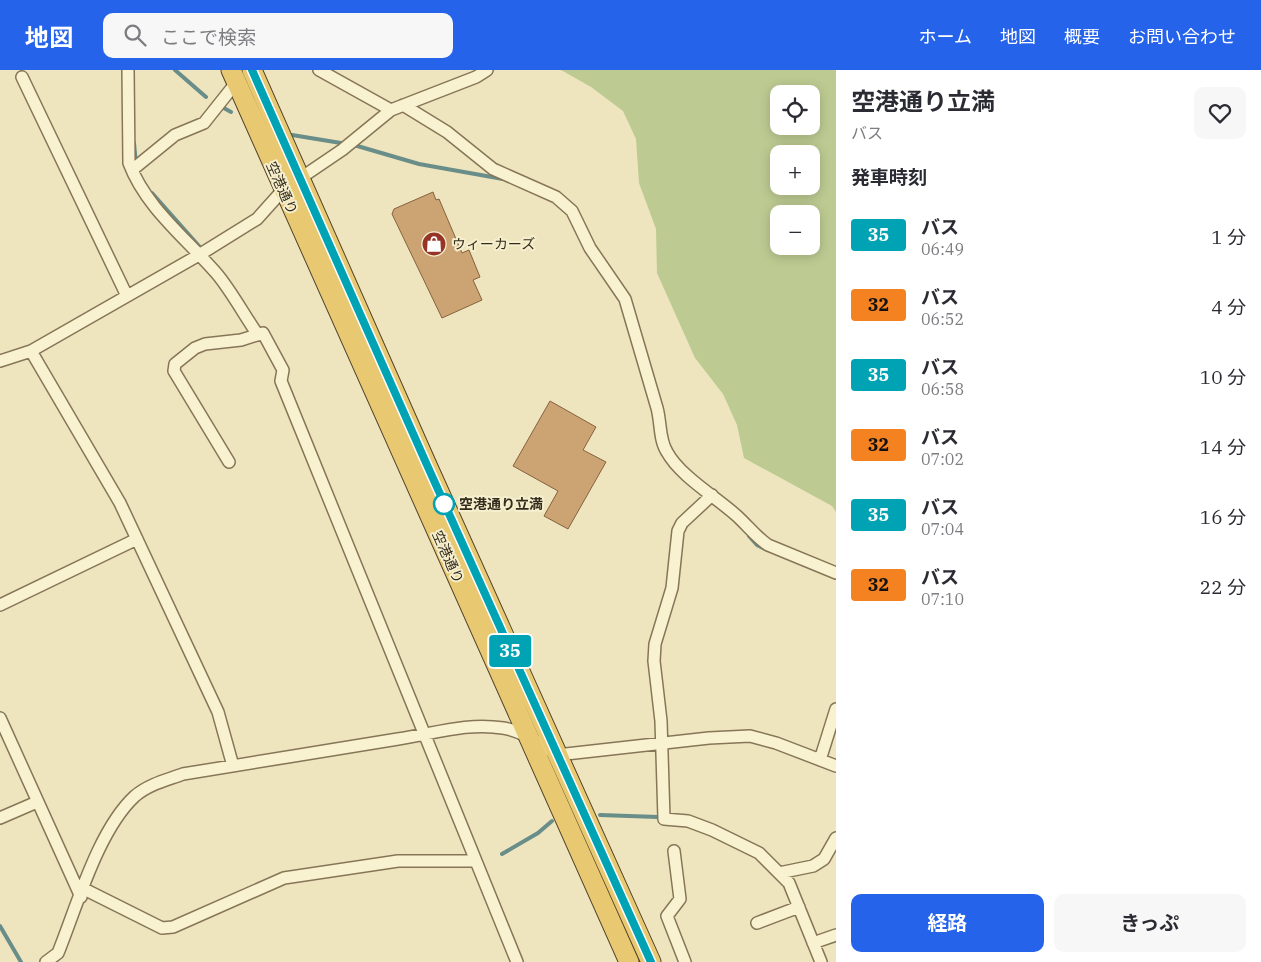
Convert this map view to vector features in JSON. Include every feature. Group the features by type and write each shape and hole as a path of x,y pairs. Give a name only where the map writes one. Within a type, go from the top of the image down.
{"highway":[{"name":"空港通り","path":"242,73 300,181 651,962"},
{"name":"空港通り","path":"242,73 283,190 629,962"}],"street":[{"path":"128,70 129,163 132,170 144,194 218,275 258,335"},
{"path":"319,70 391,110"},
{"path":"0,361 31,351 199,255 257,219 283,190 300,181 391,110 476,77 487,70"},
{"path":"132,170 175,135 204,122 242,73"},
{"path":"22,77 127,296"},
{"path":"403,105 447,132 493,169 556,197 572,211 590,248 625,299 657,408 661,425 662,443 676,465 768,545 836,573"},
{"path":"229,462 174,371 175,364 195,348 205,344 241,340 263,333 283,370 282,381 517,962"},
{"path":"31,351 120,503 218,712 233,766"},
{"path":"712,495 682,523 678,531 672,588 655,644 654,661 662,721 664,819 688,821 738,841 759,853 789,883 821,962"},
{"path":"0,605 137,539"},
{"path":"820,760 836,709"},
{"path":"0,718 37,802 82,893 162,928 173,927 284,878 398,861 476,861"},
{"path":"46,962 58,953 108,828 136,795 153,784 183,774 452,728 478,727 504,728 529,737 557,755 661,743 750,736 776,743 836,766"},
{"path":"0,818 37,802"},
{"path":"779,873 813,866 824,859 836,838"},
{"path":"674,851 680,899 667,916 685,962"},
{"path":"757,923 799,907"},
{"path":"813,943 836,935"}],"green space":[{"path":"561,70 836,70 836,512 832,506 744,458 737,425 723,394 695,358 657,273 656,229 639,183 636,139 623,111 591,87"}],"building":[{"path":"433,192 436,200 439,199 462,253 469,250 480,277 473,280 482,300 442,318 392,214 394,209"},
{"path":"550,401 596,427 583,450 606,462 568,529 544,516 558,491 513,466"}],"waterway":[{"path":"175,70 206,97"},
{"path":"222,107 231,112"},
{"path":"292,135 341,143"},
{"path":"134,143 136,164"},
{"path":"354,145 419,164 503,179"},
{"path":"152,193 199,246"},
{"path":"749,536 757,545 767,550"},
{"path":"600,815 658,817"},
{"path":"502,854 538,833 552,821"},
{"path":"0,926 21,962"}],"bus line":[{"name":"35","path":"252,70 572,790 651,962"}],"place":[{"name":"ウィーカーズ","path":"434,244"},
{"name":"空港通り立満","path":"444,504"}]}
